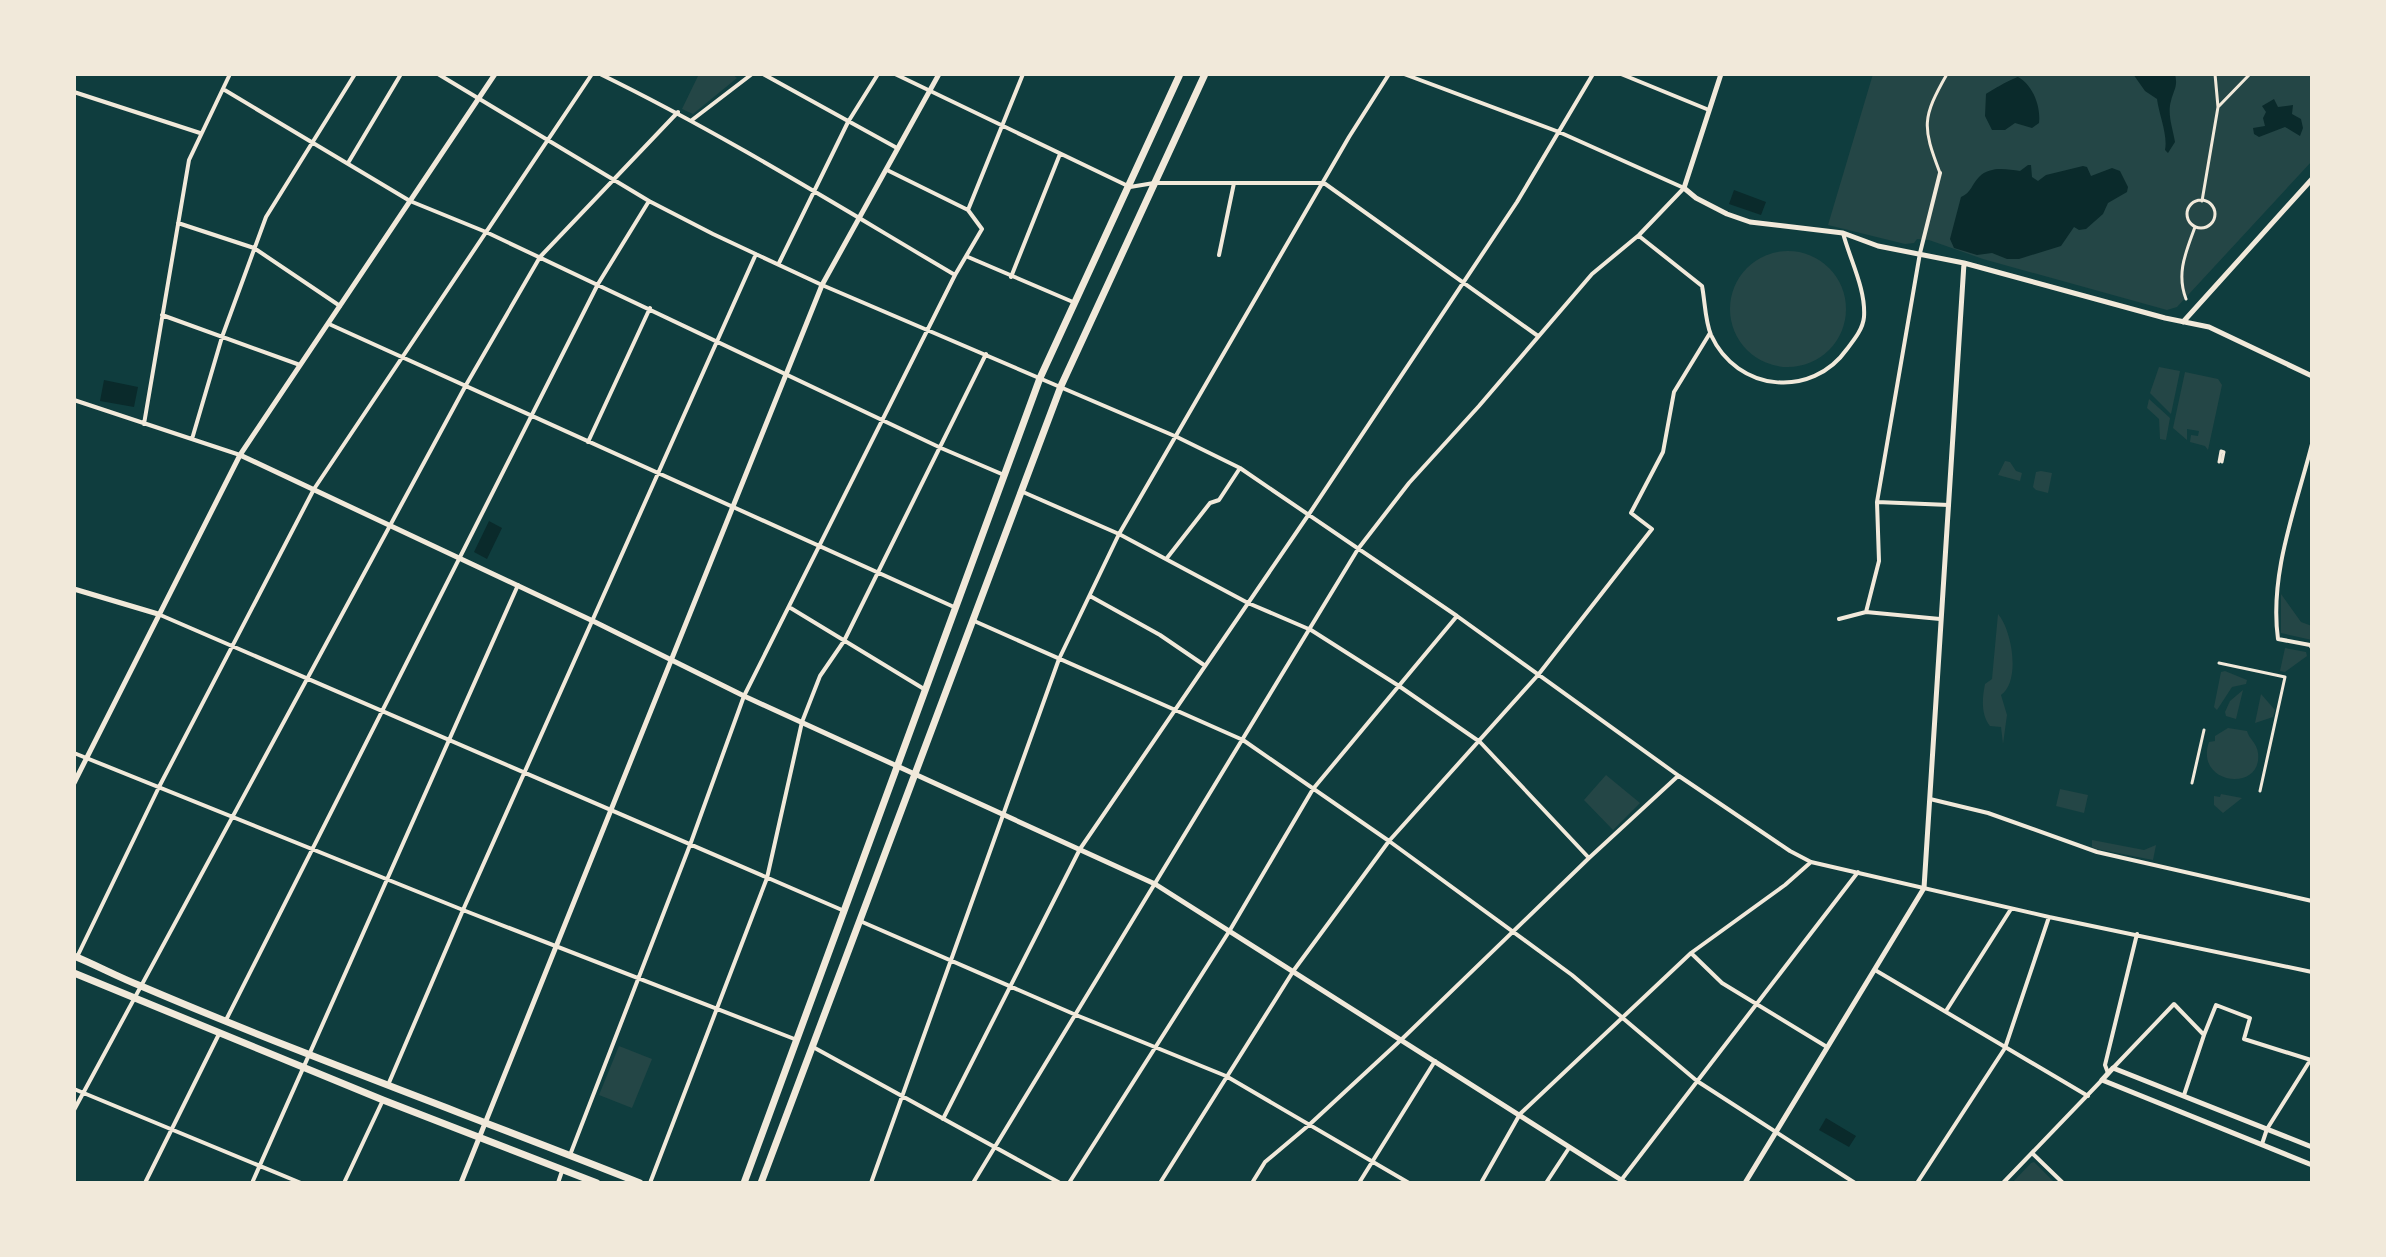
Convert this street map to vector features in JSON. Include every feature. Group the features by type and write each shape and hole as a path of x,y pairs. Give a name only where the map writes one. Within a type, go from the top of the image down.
{"main road":[{"path":"744,1183 1040,378 1180,74"},
{"path":"761,1183 1061,386 1205,74"},
{"path":"75,956 310,1055 485,1120 640,1183"},
{"path":"74,973 383,1100 597,1183"}],"street":[{"path":"144,424 189,160 230,74"},
{"path":"192,439 222,337 266,217 355,74"},
{"path":"348,163 401,74"},
{"path":"438,74 649,201 756,254 1177,437 1240,468 1457,616 1679,776 1811,862 2049,917 2312,972"},
{"path":"74,783 240,455 495,74"},
{"path":"75,956 314,489 592,74"},
{"path":"600,74 678,112 814,189 955,275"},
{"path":"740,74 746,79"},
{"path":"692,120 752,74"},
{"path":"763,74 897,148"},
{"path":"778,264 848,122 878,74"},
{"path":"895,74 1130,187 1154,183 1324,183 1538,336"},
{"path":"461,1183 822,285 939,74"},
{"path":"968,210 1023,74"},
{"path":"871,1183 1059,659 1119,534 1349,137 1389,74"},
{"path":"1404,74 1559,132 1684,188 1727,214 1750,222 1843,233 1878,246 1964,263 2209,327 2312,376"},
{"path":"943,1119 1080,849 1517,202 1593,74"},
{"path":"1621,74 1709,110"},
{"path":"973,1183 1358,549 1409,483 1592,274 1639,235 1684,188 1721,74"},
{"path":"1866,612 1879,561 1877,502 1920,253 1940,173 1926,135 1926,121 1933,99 1947,74"},
{"path":"2202,201 2218,107 2215,74"},
{"path":"2218,107 2250,74"},
{"path":"223,89 410,201 486,232 1004,475"},
{"path":"74,92 200,133"},
{"path":"74,1110 466,385 540,257 678,112"},
{"path":"1011,277 1060,154"},
{"path":"570,1155 744,696 955,275 982,229 968,210 885,169"},
{"path":"2183,322 2312,179"},
{"path":"1219,255 1234,183"},
{"path":"226,1020 598,284 649,201"},
{"path":"2202,201 2210,204 2215,215 2208,226 2195,227 2189,221 2187,212 2191,205 2202,201"},
{"path":"178,223 254,248 340,306"},
{"path":"2186,299 2181,286 2181,273 2195,227"},
{"path":"1639,235 1702,286 1710,333 1720,349 1750,375 1777,384 1816,377 1838,362 1858,335 1864,320 1863,299 1843,233"},
{"path":"388,1085 756,254"},
{"path":"968,257 1075,303"},
{"path":"1745,1183 1924,888 1964,263"},
{"path":"588,442 650,308"},
{"path":"162,315 300,365"},
{"path":"329,324 954,607"},
{"path":"1160,1183 1294,970 1389,841 1538,675 1652,529 1631,513 1663,452 1674,392 1710,333"},
{"path":"650,1183 767,878 802,722 820,676 844,641 986,354"},
{"path":"74,400 240,455 518,585 744,696 1155,884 1520,1114 1622,1182 1858,872"},
{"path":"2312,444 2277,582 2275,618 2278,639 2312,648"},
{"path":"1166,559 1210,503 1219,500 1240,468"},
{"path":"1020,491 1119,534 1248,603 1311,630 1399,686 1480,742 1589,858"},
{"path":"1877,502 1949,505"},
{"path":"252,1183 518,585"},
{"path":"74,589 158,614 844,911"},
{"path":"1090,596 1160,635 1204,665"},
{"path":"789,607 924,690"},
{"path":"1839,619 1866,612 1940,619"},
{"path":"1069,1183 1230,930 1313,789 1457,616"},
{"path":"972,620 1243,740 1389,841 1572,975 1697,1081 1855,1183"},
{"path":"2219,663 2285,677 2260,791"},
{"path":"2192,783 2204,730"},
{"path":"74,753 463,910 797,1040"},
{"path":"1252,1183 1265,1162 1402,1039 1512,931 1679,776"},
{"path":"1930,799 1988,813 2097,852 2312,901"},
{"path":"1481,1183 1520,1114 1691,953 1785,885 1811,862"},
{"path":"1946,1011 2011,908"},
{"path":"1917,1183 2005,1048 2049,917"},
{"path":"860,921 1226,1076 1409,1183"},
{"path":"2137,934 2105,1065 2111,1071 2184,1095 2312,1147"},
{"path":"1691,953 1722,983 1827,1048"},
{"path":"1875,970 2088,1096"},
{"path":"2003,1183 2174,1004 2204,1035"},
{"path":"2184,1095 2216,1005 2250,1018 2244,1039 2311,1059 2267,1129 2262,1144"},
{"path":"145,1183 220,1031"},
{"path":"813,1047 1060,1183"},
{"path":"1359,1183 1435,1061"},
{"path":"2102,1080 2312,1165"},
{"path":"74,1089 301,1183"},
{"path":"344,1183 383,1100"},
{"path":"1546,1183 1569,1148"},
{"path":"2033,1154 2063,1183"},
{"path":"558,1183 563,1169"},
{"path":"1842,1183 1845,1177"}],"shaded area":[{"path":"699,74 732,74 737,78 693,114 682,109"},
{"path":"1873,74 2312,74 2312,161 2177,307 2167,310 1983,259 1929,240 1917,239 1914,243 1905,244 1828,225"},
{"path":"2133,74 2175,74 2176,85 2170,111 2175,142 2168,153 2157,99 2145,91"},
{"path":"2018,77 2028,85 2035,97 2039,123 2032,128 2015,123 2005,130 1992,130 1985,116 1986,94"},
{"path":"2274,99 2278,107 2293,105 2292,114 2301,119 2303,128 2300,136 2285,127 2259,137 2254,134 2253,128 2265,126 2263,118 2266,112 2262,106"},
{"path":"2031,165 2032,177 2038,181 2046,175 2083,166 2087,167 2091,176 2112,168 2120,171 2128,187 2127,192 2108,203 2103,214 2086,229 2074,227 2061,246 2019,259 2007,259 1992,253 1977,255 1954,248 1950,239 1961,197 1988,171 2020,171"},
{"path":"1734,190 1766,202 1761,215 1729,204"},
{"path":"1788,251 1810,256 1829,268 1841,287 1846,309 1841,331 1829,350 1810,362 1788,367 1766,362 1747,350 1735,331 1730,309 1735,287 1747,268 1766,256"},
{"path":"2159,367 2180,371 2171,414 2150,393"},
{"path":"2185,372 2218,379 2222,385 2208,450 2205,446 2190,442 2191,435 2198,436 2199,431 2187,429 2187,440 2173,428"},
{"path":"104,380 138,387 134,407 100,401"},
{"path":"2149,399 2170,418 2166,440 2160,439 2159,419 2147,408"},
{"path":"2005,461 2022,473 2020,481 1998,475"},
{"path":"2036,472 2052,473 2048,493 2033,487"},
{"path":"489,521 502,528 487,559 474,552"},
{"path":"2281,594 2301,622 2312,626 2312,640 2281,633"},
{"path":"1998,614 2007,631 2013,667 2011,679 2001,695 2007,715 2003,744 2001,727 1990,726 1983,706 1985,684 1992,679"},
{"path":"2285,648 2306,652 2307,656 2285,672 2280,671"},
{"path":"2221,672 2247,680 2246,684 2232,687 2217,710 2214,707"},
{"path":"2243,690 2236,719 2226,716 2230,701"},
{"path":"2261,694 2275,710 2273,717 2255,723"},
{"path":"2228,728 2247,731 2258,753 2257,766 2241,778 2230,779 2219,775 2211,767 2207,756 2209,742 2215,741 2215,736"},
{"path":"1606,775 1640,803 1613,830 1584,800"},
{"path":"2060,789 2088,795 2084,813 2056,806"},
{"path":"2221,794 2242,798 2223,813 2214,805 2214,796 2220,797"},
{"path":"2092,840 2144,850 2156,845 2153,860 2097,849 2092,847"},
{"path":"619,1046 652,1059 632,1108 599,1095"},
{"path":"1826,1118 1856,1136 1849,1147 1819,1130"},
{"path":"2034,1162 2055,1183 2012,1183 2031,1163"}]}
